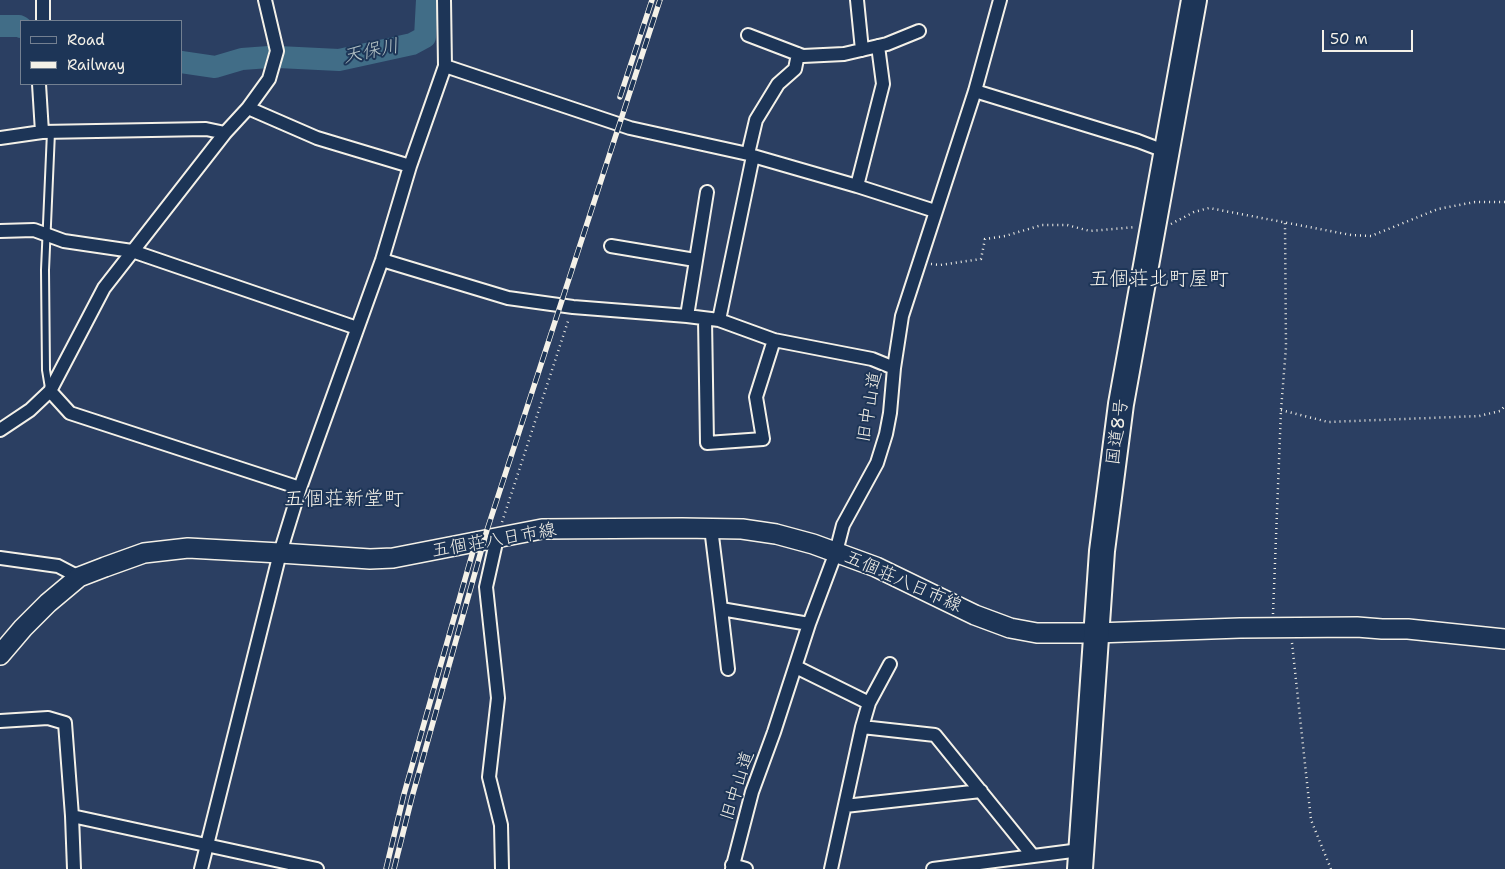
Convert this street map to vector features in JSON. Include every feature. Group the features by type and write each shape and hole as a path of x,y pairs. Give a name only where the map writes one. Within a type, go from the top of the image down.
{"highway":[{"name":"国道8号","path":"1080,860 1102,551 1121,404 1194,0"}],"main road":[{"name":"五個荘八日市線","path":"0,655 48,603 79,577 144,553 188,548 370,559 393,558 542,529 711,528 742,529 776,534 813,544 876,567 974,615 1010,628 1037,633 1096,634 1357,627 1408,629 1505,639"}],"street":[{"path":"43,0 43,20"},
{"path":"3,426 30,410 50,391 104,288 225,133 248,108 269,80 277,51 265,0"},
{"path":"201,869 280,553 300,488 382,260 410,166 445,66 444,0"},
{"path":"857,0 862,50"},
{"name":"旧中山道","path":"732,867 752,792 796,667 809,624 836,552 843,526 877,463 890,413 894,368 902,316 975,91 1000,0"},
{"path":"748,35 803,56 844,54 888,44 919,31"},
{"path":"857,186 883,84 878,46"},
{"path":"719,320 756,120 778,84 795,69 798,54"},
{"path":"445,66 630,128 750,155 935,211"},
{"path":"39,85 46,132"},
{"path":"975,91 1138,141 1167,152"},
{"path":"248,108 317,138 410,166"},
{"path":"0,138 46,132 206,128 225,133"},
{"path":"687,316 707,192"},
{"path":"0,230 34,230 64,240 132,251 357,328"},
{"path":"611,246 696,260"},
{"path":"382,260 508,298 573,307 719,320 774,340 872,359 894,368"},
{"path":"705,319 708,443 764,439 756,398 774,340"},
{"path":"50,391 70,413 300,488"},
{"path":"711,528 728,669"},
{"path":"497,538 486,587 498,698 489,777 501,825 502,869"},
{"path":"0,558 58,566 79,577"},
{"path":"721,608 809,624"},
{"path":"831,869 869,703 890,664"},
{"path":"796,667 869,703"},
{"path":"0,721 48,718 65,723 74,869"},
{"path":"862,728 935,735 1033,856"},
{"path":"845,806 981,791"},
{"path":"72,816 317,869"},
{"path":"933,869 1033,856 1080,860"},
{"path":"732,867 746,869"}],"lane":[{"path":"46,132 46,370 50,391"}],"path":[{"path":"919,263 940,264 981,259 985,239 1005,236 1042,226 1067,225 1090,231 1173,224 1194,212 1209,208 1351,235 1371,236 1438,209 1475,202 1505,202"},
{"path":"1285,223 1286,346 1281,410 1281,628 1311,820 1331,869"},
{"path":"497,538 573,307"},
{"path":"1281,410 1328,422 1479,416 1500,411 1505,406"}],"waterway":[{"name":"天保川","path":"278,57 339,60 412,44 425,37 427,0"},
{"name":"天保川","path":"0,26 20,26"},
{"name":"天保川","path":"182,62 215,67 242,59 269,57"}],"railway":[{"path":"620,97 652,0"},
{"path":"394,869 412,797 487,530 660,0"},
{"path":"386,869 404,794 475,544"}],"district":[{"name":"五個荘北町屋町","path":"1159,280"},
{"name":"五個荘新堂町","path":"344,500"}]}
